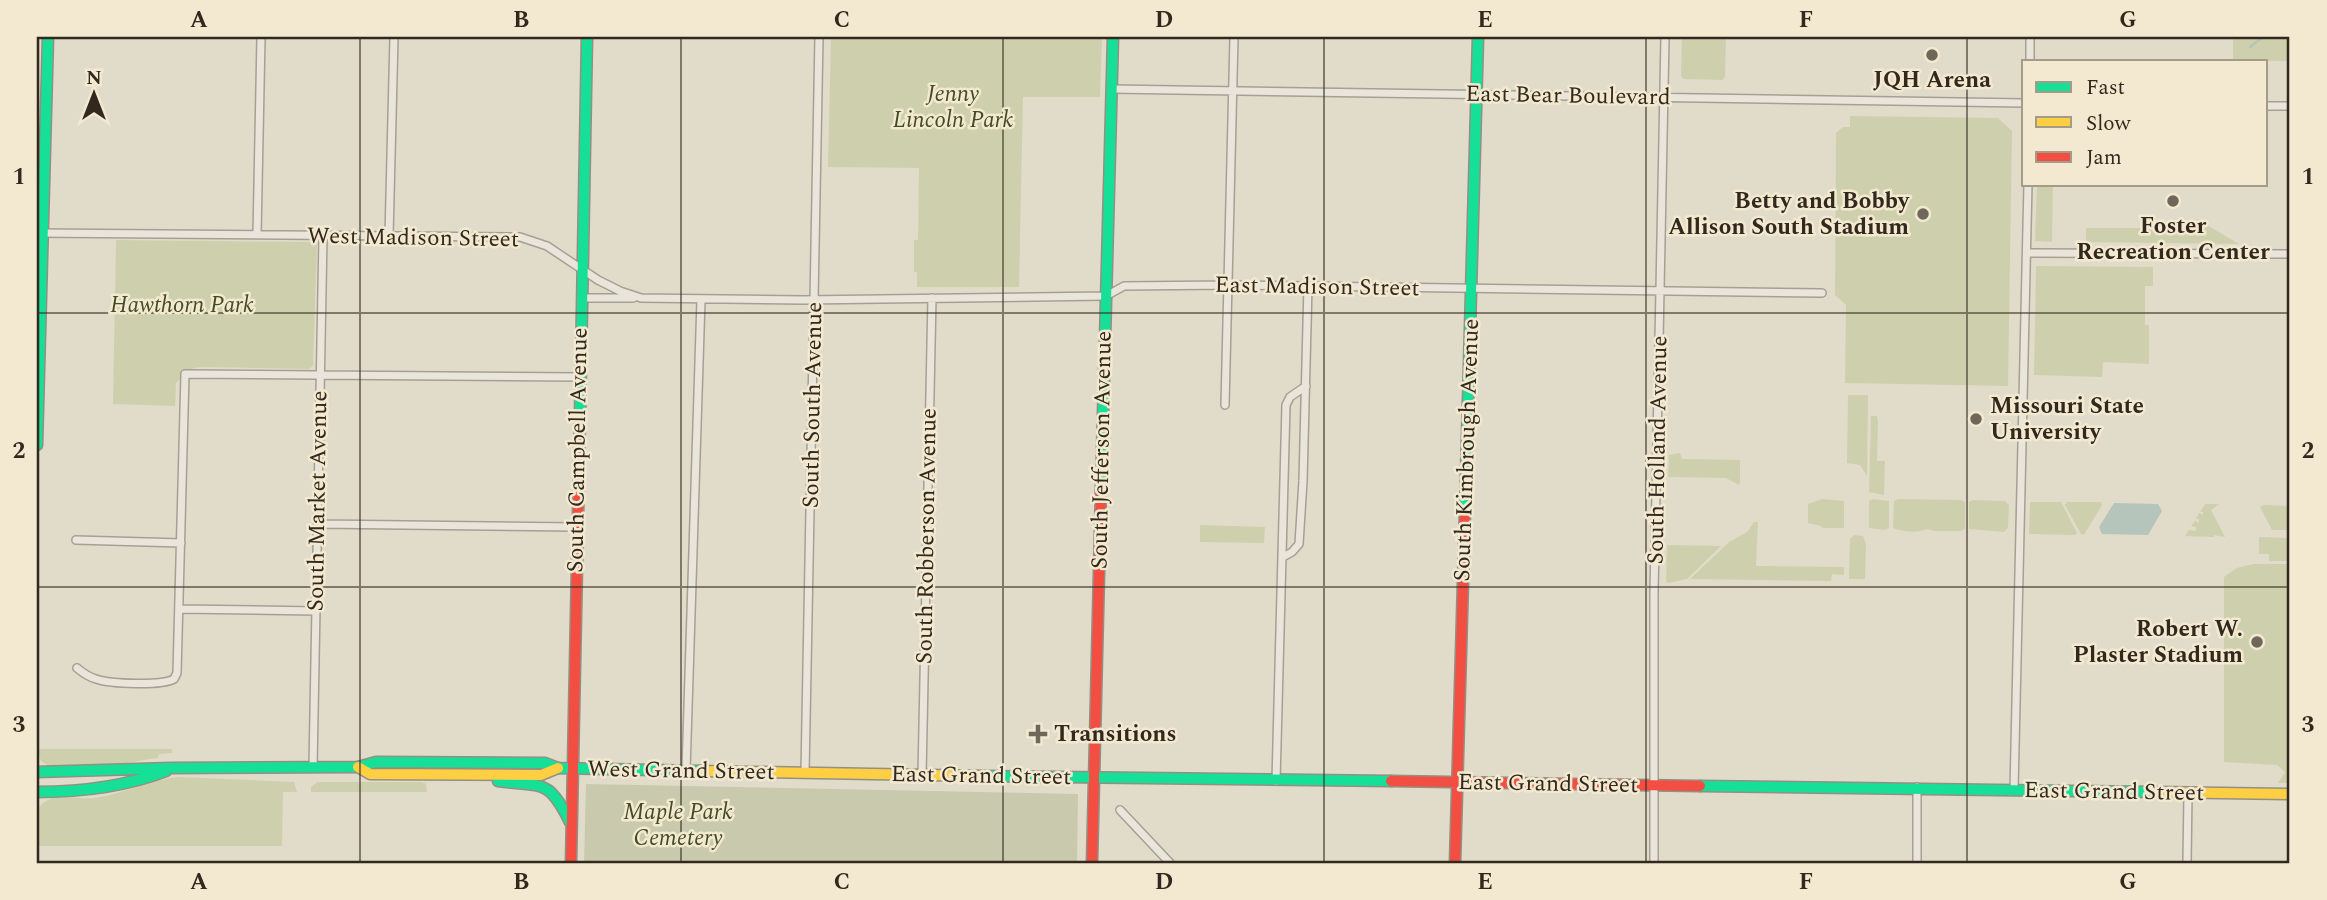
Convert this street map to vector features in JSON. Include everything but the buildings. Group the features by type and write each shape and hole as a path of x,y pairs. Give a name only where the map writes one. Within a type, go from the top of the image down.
{"main road":[{"path":"37,445 48,37"},
{"name":"South Campbell Avenue","path":"571,863 587,37"},
{"name":"South Jefferson Avenue","path":"1092,863 1113,37"},
{"name":"South Kimbrough Avenue","path":"1455,863 1478,37"},
{"name":"West Grand Street","path":"37,772 358,767 376,762 430,762 545,763 572,769 805,773"},
{"name":"West Grand Street","path":"358,767 370,775 541,775 558,768"},
{"name":"West Grand Street","path":"37,792 78,793 116,788 171,768"},
{"name":"East Grand Street","path":"805,773 2290,794"},
{"path":"488,775 499,782 536,783 550,788 559,798 572,826"}],"street":[{"path":"257,235 261,37"},
{"path":"388,236 394,37"},
{"name":"South South Avenue","path":"805,773 819,37"},
{"path":"1225,405 1234,37"},
{"name":"South Holland Avenue","path":"1654,863 1654,593 1665,37"},
{"path":"2030,37 2030,60"},
{"name":"East Bear Boulevard","path":"1111,89 2022,103"},
{"path":"2268,106 2290,106"},
{"path":"2014,790 2023,524 2028,186"},
{"name":"West Madison Street","path":"41,233 520,237 547,246 620,291 640,298 815,299"},
{"name":"South Market Avenue","path":"313,767 323,236"},
{"path":"2027,253 2290,254"},
{"name":"East Madison Street","path":"815,299 1106,296 1124,286 1228,285 1822,293"},
{"path":"1283,557 1299,544 1308,286"},
{"path":"581,298 640,298"},
{"name":"South Robberson Avenue","path":"922,775 932,298"},
{"path":"686,770 701,300"},
{"path":"77,668 88,676 108,682 164,682 173,678 178,665 184,374 579,377"},
{"path":"1276,780 1286,405 1290,397 1306,386"},
{"path":"319,524 577,527"},
{"path":"76,540 181,543"},
{"path":"180,609 316,611"},
{"path":"1917,787 1917,863"},
{"path":"2187,863 2188,793"},
{"path":"1120,810 1170,863"}],"green space":[{"name":"Jenny Lincoln Park","path":"831,37 1102,37 1100,97 1023,97 1019,287 917,287 914,240 918,240 919,168 828,167"},
{"path":"2233,37 2290,37 2290,61 2233,60"},
{"path":"1682,38 1726,39 1725,77 1722,80 1683,79"},
{"name":"Betty and Bobby Allison South Stadium","path":"1850,116 1998,118 2012,131 2008,386 1845,383 1846,305 1835,295 1836,133 1843,127 1850,127"},
{"path":"2037,186 2053,186 2052,242 2035,241"},
{"path":"2197,219 2239,244 2086,242 2086,228 2197,228"},
{"name":"Hawthorn Park","path":"116,240 315,242 313,366 309,369 200,367 190,369 176,383 175,406 113,404"},
{"path":"2036,266 2153,267 2153,286 2145,286 2149,364 2103,362 2102,377 2034,375"},
{"path":"1848,395 1868,395 1867,476 1860,465 1847,463"},
{"path":"1871,416 1877,416 1878,422 1877,461 1885,461 1884,495 1869,492"},
{"path":"1680,453 1682,459 1740,460 1739,485 1726,478 1668,477 1669,455"},
{"path":"1822,499 1844,501 1844,528 1822,528 1808,523 1808,504"},
{"path":"1961,500 1965,502 1965,529 1910,532 1893,528 1894,501"},
{"path":"1869,501 1889,501 1889,528 1885,530 1869,528"},
{"path":"2005,501 2009,505 2008,528 2004,532 1969,529 1969,502"},
{"path":"2030,502 2061,502 2077,533 2029,534"},
{"path":"2067,502 2101,502 2102,505 2084,535 2065,505"},
{"path":"2205,504 2219,504 2211,510 2225,537 2185,536 2189,530 2196,531 2196,527 2191,526 2195,521 2199,523 2199,519 2196,519 2199,513 2203,515 2203,512 2200,512"},
{"path":"2290,506 2290,530 2272,530 2260,507"},
{"path":"1754,522 1758,522 1756,566 1844,567 1844,575 1832,574 1831,581 1690,579 1729,542 1747,532"},
{"path":"1200,525 1265,527 1264,543 1200,542"},
{"path":"1854,535 1863,536 1866,544 1865,579 1849,579 1850,539"},
{"path":"2259,537 2290,538 2290,561 2269,561 2269,554 2259,554"},
{"path":"1667,545 1721,546 1687,579 1668,583"},
{"name":"Robert W. Plaster Stadium","path":"2253,564 2290,564 2290,783 2278,783 2285,772 2277,765 2224,762 2224,577 2237,568"},
{"path":"37,749 172,749 172,753 114,765 65,769 41,761"},
{"path":"179,777 294,782 297,792 283,792 282,846 37,846 37,813 47,800 60,797 95,798"},
{"path":"317,782 422,782 426,784 427,792 311,792 311,787"},
{"name":"Maple Park Cemetery","path":"586,784 1078,794 1077,863 584,863"}],"shaded area":[{"path":"2114,503 2158,504 2162,511 2148,535 2102,534 2099,527"}],"waterway":[{"path":"2250,47 2263,37"}],"traffic: fast":[{"path":"37,445 48,37"},
{"path":"580,417 587,37"},
{"path":"1101,490 1113,37"},
{"path":"1465,511 1478,37"},
{"path":"37,772 358,767 376,762 545,763 558,768 700,771"},
{"path":"37,792 103,788 166,771"},
{"path":"984,776 1391,781"},
{"path":"498,781 543,787 556,798 570,822"},
{"path":"1700,786 2155,792"}],"traffic: slow":[{"path":"358,767 370,774 541,775 558,768"},
{"path":"700,771 984,776"},
{"path":"2155,792 2290,794"}],"traffic: jam":[{"path":"571,863 580,417"},
{"path":"1092,863 1101,490"},
{"path":"1455,863 1465,511"},
{"path":"1391,781 1700,786"}],"place":[{"name":"JQH Arena","path":"1932,55"},
{"name":"Foster Recreation Center","path":"2173,201"},
{"name":"Betty and Bobby Allison South Stadium","path":"1923,214"},
{"name":"Missouri State University","path":"1976,419"},
{"name":"Robert W. Plaster Stadium","path":"2257,642"},
{"name":"Transitions","path":"1038,734"}]}
